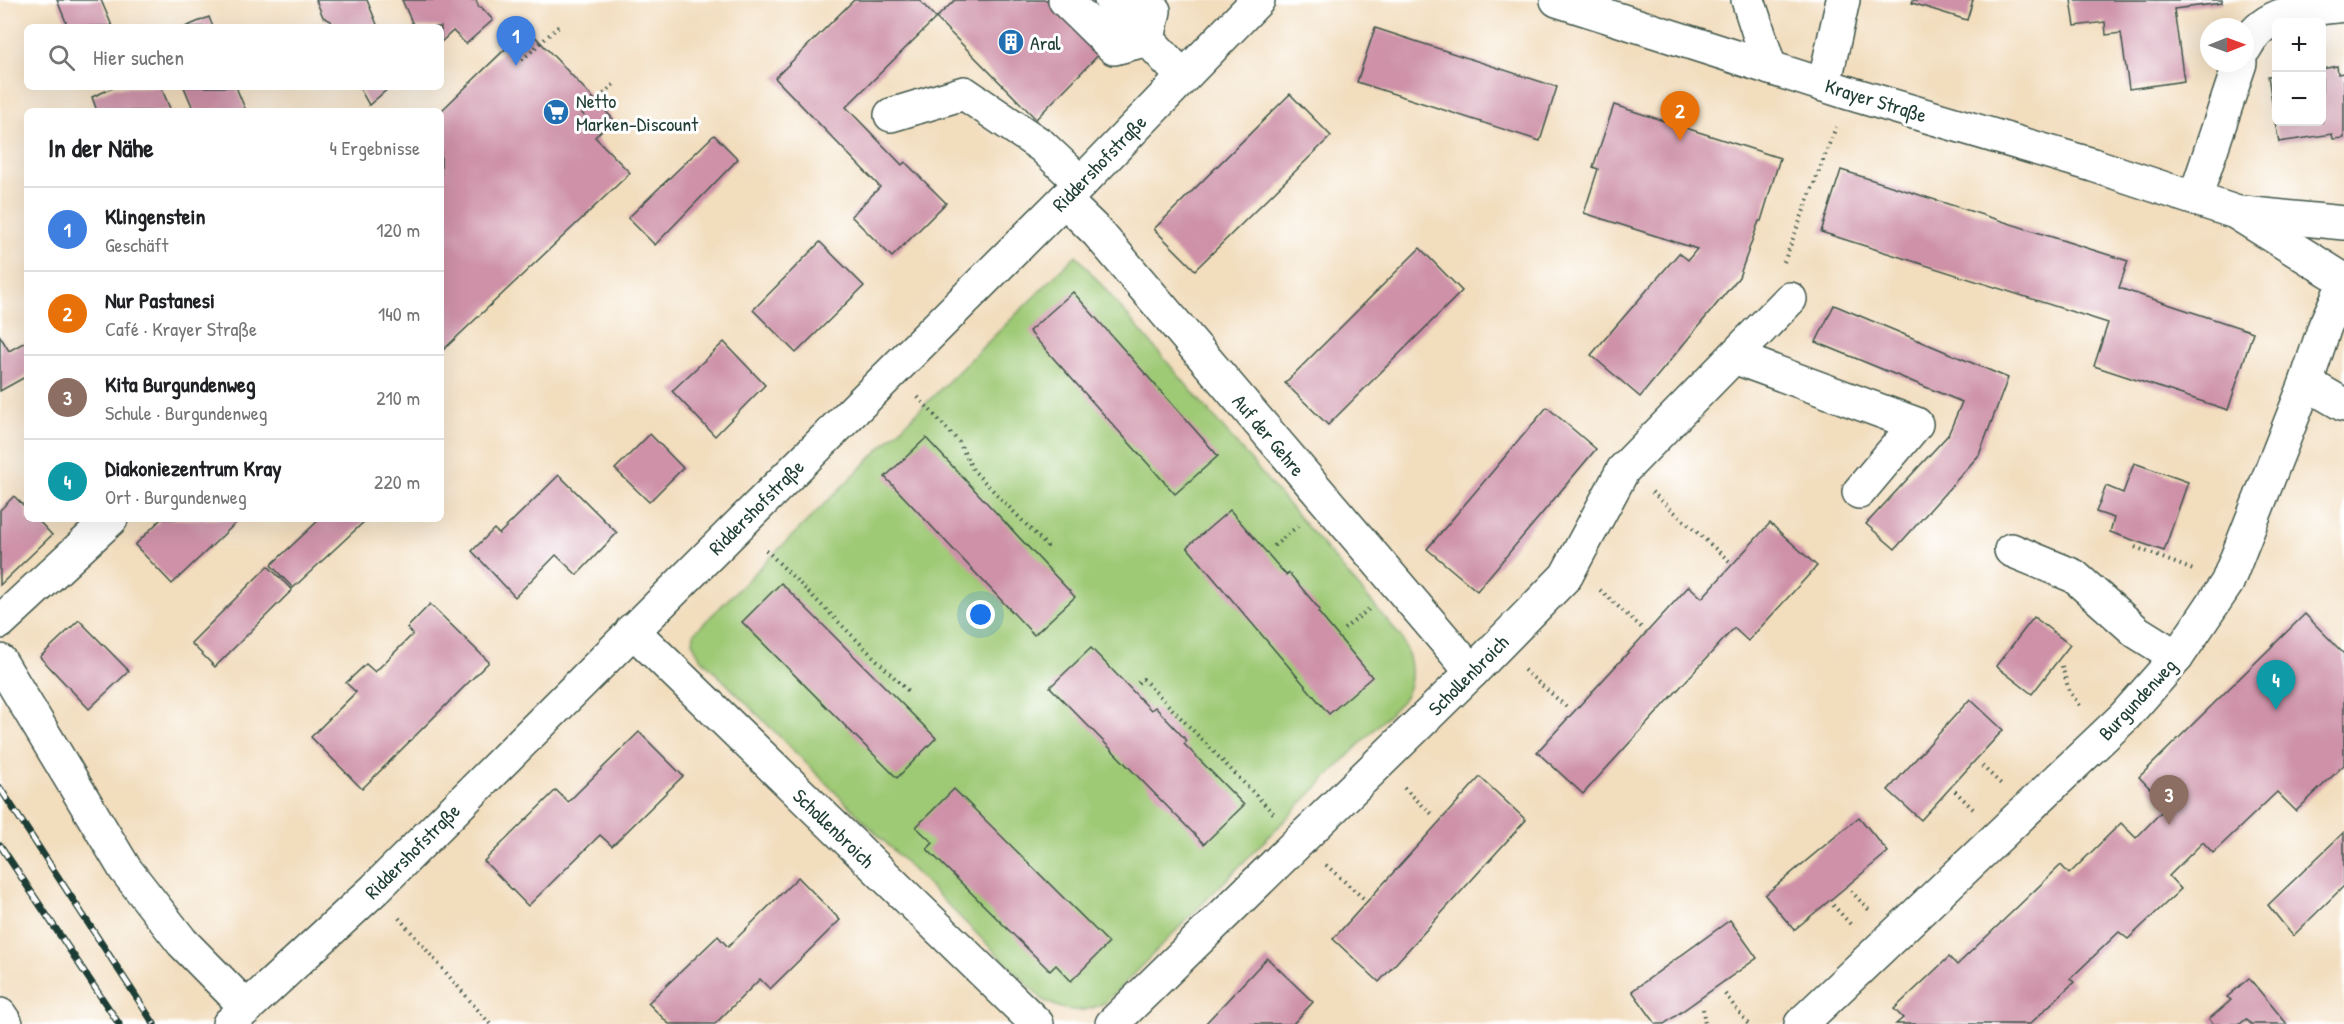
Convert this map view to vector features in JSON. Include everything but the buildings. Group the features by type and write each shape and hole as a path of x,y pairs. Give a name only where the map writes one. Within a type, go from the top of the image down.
{"street":[{"path":"1065,0 1114,48 1148,39"},
{"path":"1111,0 1183,76"},
{"path":"1142,0 1154,11 1148,39"},
{"name":"Riddershofstraße","path":"0,661 126,869 238,1016 375,889 1072,191 1258,0"},
{"path":"1748,0 1770,68"},
{"path":"1837,89 1843,0"},
{"name":"Krayer Straße","path":"1578,3 1770,68 2235,212 2344,280"},
{"path":"2254,32 2271,18 2344,5"},
{"path":"2195,198 2237,72"},
{"name":"Auf der Gehre","path":"891,115 964,93 1042,146 1098,233 1472,672"},
{"name":"Krayer Straße","path":"2235,212 2344,223"},
{"name":"Burgundenweg","path":"1801,1024 2145,695 2177,657 2227,583 2306,383 2325,326 2344,284"},
{"name":"Schollenbroich","path":"1112,1024 1472,672 1569,570 1623,470 1790,299"},
{"path":"1734,357 1916,424 1859,492"},
{"path":"2306,383 2344,405"},
{"path":"0,622 108,522"},
{"path":"2011,550 2074,576 2137,632 2177,657"},
{"name":"Schollenbroich","path":"632,630 1037,1024"},
{"path":"0,1015 6,1024"}],"path":[{"path":"522,60 561,24"},
{"path":"578,118 616,82"},
{"path":"1790,299 1775,286 1837,89"},
{"path":"893,370 959,442 974,470 1047,546 1045,549"},
{"path":"1623,470 1729,561"},
{"path":"739,524 908,691 906,693"},
{"path":"2135,548 2227,583"},
{"path":"1569,570 1589,581 1644,630"},
{"path":"1498,645 1569,709"},
{"path":"2062,666 2069,691 2105,734"},
{"path":"1138,683 1143,679 1300,841 1363,898"},
{"path":"403,923 490,1024"},
{"path":"1725,994 1748,1024"},
{"path":"1703,1009 1705,1024"}],"green space":[{"path":"1076,255 1401,637 1408,653 1411,669 1410,686 1402,701 1106,1002 1082,1010 1059,1007 1043,1000 700,657 693,644 694,633"}],"railway":[{"path":"0,788 154,1024"},
{"path":"0,845 119,1024"}],"place":[{"name":"Aral","path":"1011,42"},
{"name":"Klingenstein","path":"516,66"},
{"name":"Netto Marken-Discount","path":"556,112"},
{"name":"Nur Pastanesi","path":"1680,141"},
{"name":"Diakoniezentrum Kray","path":"2276,710"},
{"name":"Kita Burgundenweg","path":"2169,825"}]}
